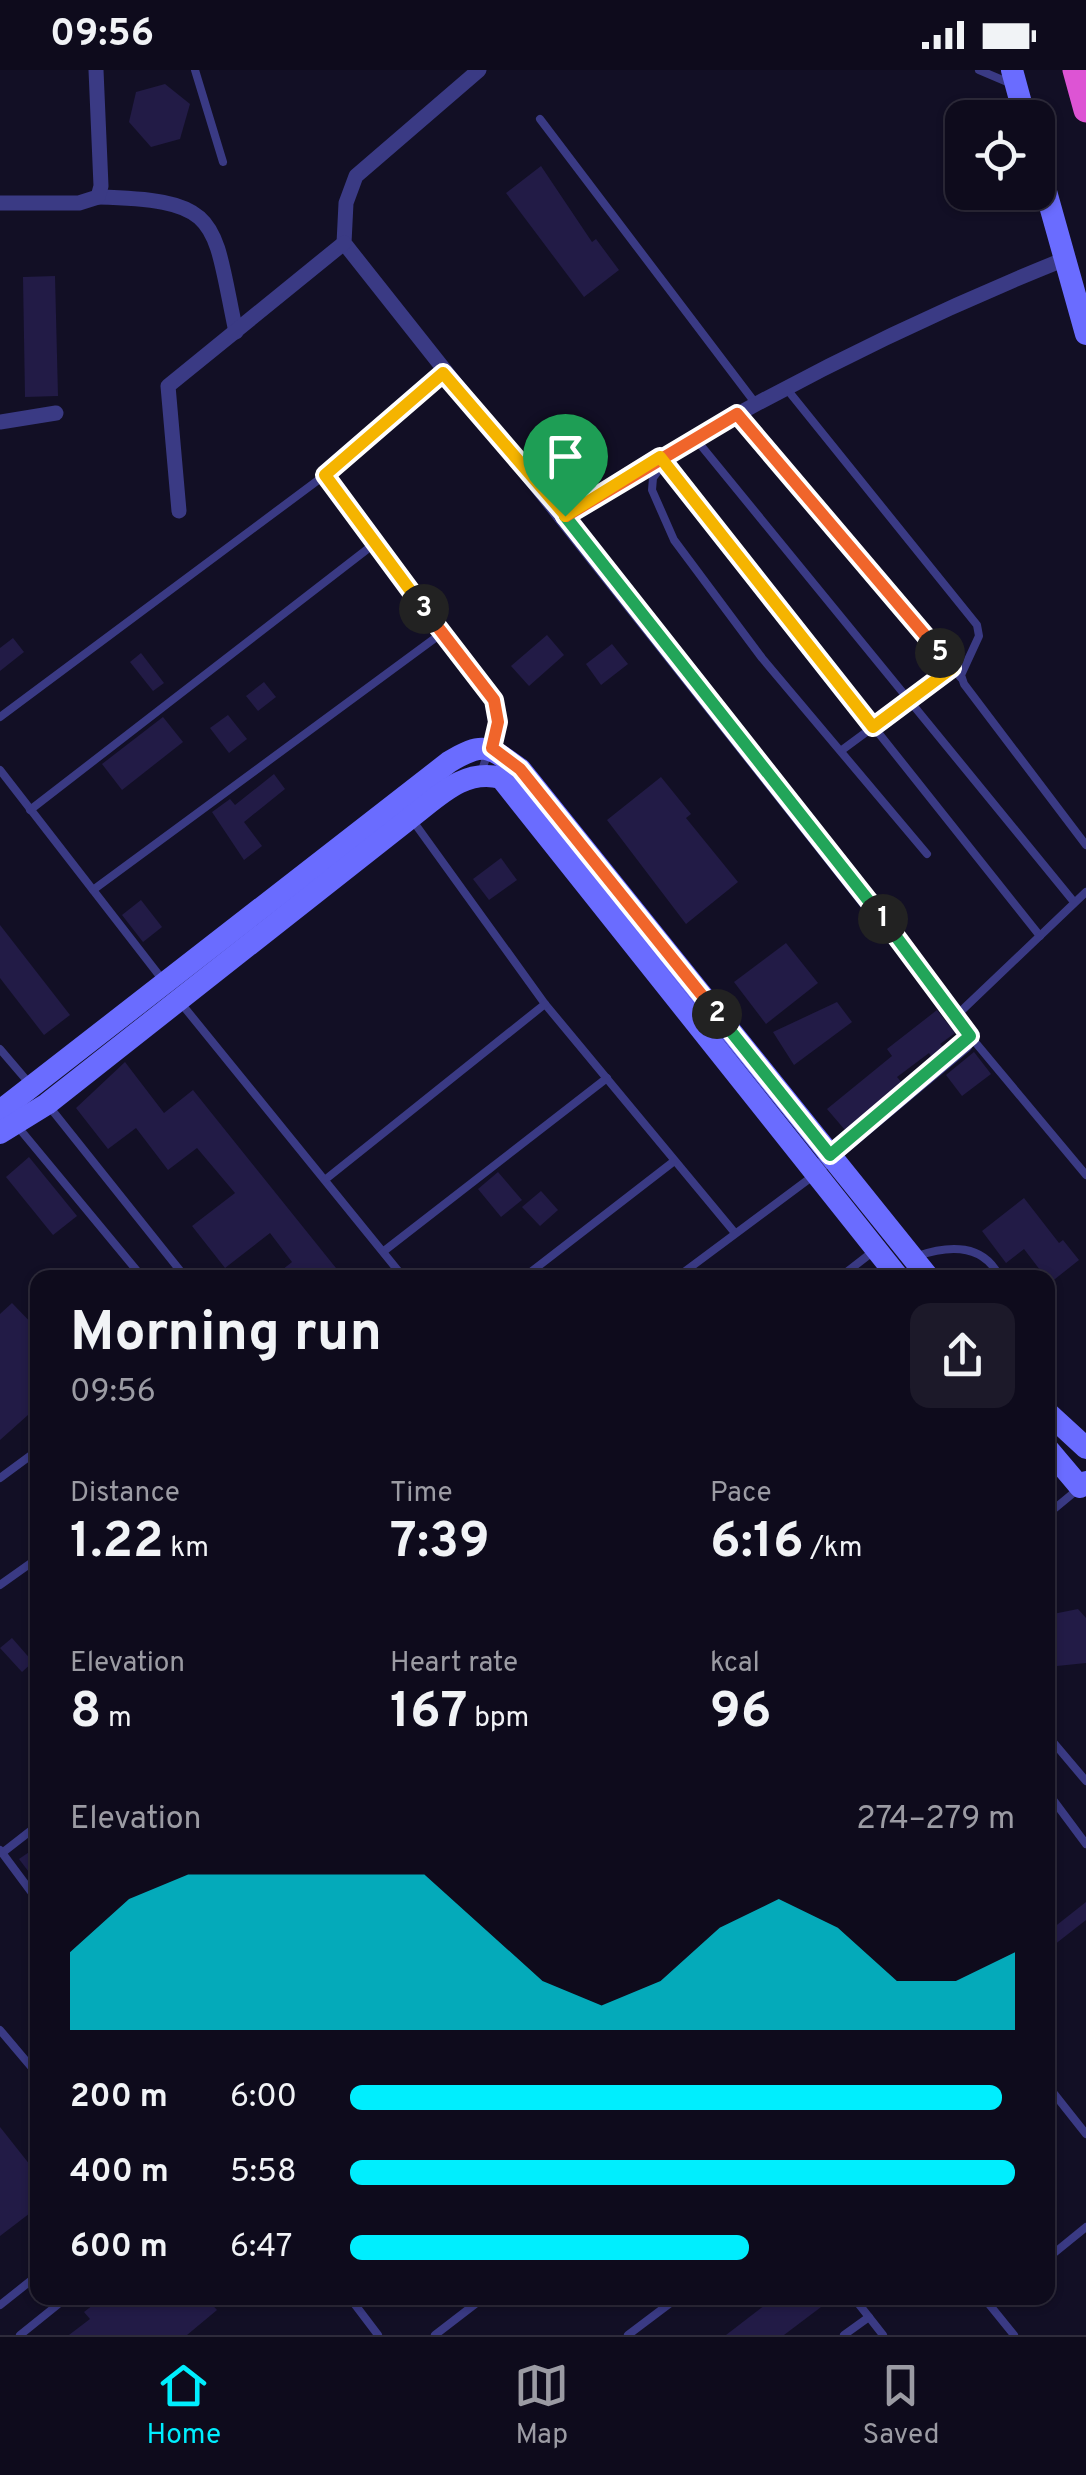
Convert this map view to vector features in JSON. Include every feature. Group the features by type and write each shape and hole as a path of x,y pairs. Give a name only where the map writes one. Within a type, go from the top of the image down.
{"highway":[{"path":"1075,70 1086,110"}],"main road":[{"path":"1051,210 1086,334"},
{"path":"5,1120 172,992 449,762 474,747 492,748 520,769 885,1242 896,1270"},
{"path":"172,992 462,780 481,773 500,778 824,1164"},
{"path":"885,1242 913,1257 923,1270"},
{"path":"1055,1420 1085,1450 1055,1463"},
{"path":"1055,1466 1083,1484"}],"street":[{"path":"96,70 101,186 98,196"},
{"path":"479,70 356,176 346,203 344,243 443,373 565,516 958,1014 970,1036 824,1164"},
{"path":"0,203 79,204 98,196 167,200 200,215 220,256 236,332"},
{"path":"179,510 168,386 344,243"},
{"path":"565,516 694,437 786,388 983,292 1064,259"},
{"path":"0,422 56,413"}],"lane":[{"path":"194,70 223,162"},
{"path":"979,70 1014,78"},
{"path":"540,120 756,404"},
{"path":"0,717 325,475 443,373"},
{"path":"786,388 977,624 980,636 962,679"},
{"path":"737,414 962,679 1086,845"},
{"path":"694,437 1074,902"},
{"path":"928,854 762,658 674,540 652,483 662,460 1040,936"},
{"path":"325,475 494,700 498,722 481,773"},
{"path":"30,810 374,544"},
{"path":"93,890 442,632"},
{"path":"842,750 952,668"},
{"path":"0,770 172,992 398,1270"},
{"path":"410,818 545,1004 735,1234"},
{"path":"958,1014 1086,892"},
{"path":"326,1179 545,1004"},
{"path":"970,1036 1086,1175"},
{"path":"0,1049 180,1270"},
{"path":"384,1251 606,1078"},
{"path":"5,1120 136,1270"},
{"path":"534,1270 673,1162"},
{"path":"687,1270 824,1164"},
{"path":"848,1270 885,1242"},
{"path":"913,1257 937,1248 964,1248 984,1256 994,1270"},
{"path":"0,1478 30,1456"},
{"path":"1055,1508 1083,1484"},
{"path":"0,1586 30,1564"},
{"path":"1055,1744 1086,1781"},
{"path":"1055,1802 1086,1844"},
{"path":"30,1830 1,1852 30,1890"},
{"path":"0,2030 30,2066"},
{"path":"1055,2095 1086,2134"},
{"path":"1055,2252 1086,2227"},
{"path":"0,2305 30,2281"},
{"path":"20,2335 57,2305"},
{"path":"355,2305 378,2335"},
{"path":"435,2335 474,2305"},
{"path":"628,2335 668,2305"},
{"path":"860,2305 884,2335"},
{"path":"990,2305 1014,2335"},
{"path":"844,2335 869,2316"}],"building":[{"path":"165,84 190,104 180,139 151,147 129,122 136,92"},
{"path":"541,166 592,242 596,239 619,270 584,297 506,193"},
{"path":"55,276 58,396 25,397 23,277"},
{"path":"547,635 564,655 529,686 511,666"},
{"path":"13,638 24,652 0,671 0,648"},
{"path":"612,644 628,664 601,685 586,664"},
{"path":"141,653 164,683 153,691 130,662"},
{"path":"264,682 276,697 258,711 246,696"},
{"path":"228,715 247,739 229,753 210,728"},
{"path":"163,717 183,742 122,790 102,764"},
{"path":"274,774 285,789 244,822 262,846 244,860 212,812 230,799 235,805"},
{"path":"661,777 691,814 686,818 738,882 686,924 607,820"},
{"path":"501,858 517,880 489,900 473,879"},
{"path":"141,900 162,927 143,942 122,915"},
{"path":"0,925 70,1015 44,1035 0,978"},
{"path":"786,943 818,983 766,1024 734,982"},
{"path":"837,1002 852,1022 794,1065 773,1032"},
{"path":"937,1010 955,1033 940,1044 944,1048 932,1058 929,1053 897,1077 902,1083 845,1130 827,1109 892,1056 887,1049"},
{"path":"974,1052 991,1074 962,1096 946,1075"},
{"path":"125,1062 164,1113 193,1090 338,1270 282,1270 292,1262 270,1233 225,1268 192,1226 235,1193 197,1148 168,1170 136,1128 108,1149 76,1108"},
{"path":"29,1157 77,1216 53,1235 6,1177"},
{"path":"498,1172 522,1200 501,1217 478,1189"},
{"path":"541,1191 558,1210 540,1226 522,1207"},
{"path":"1024,1198 1059,1243 1063,1240 1079,1260 1055,1279 1055,1270 1040,1270 1024,1249 1006,1263 982,1231"},
{"path":"12,1303 30,1322 30,1413 0,1440 0,1314"},
{"path":"1078,1609 1086,1618 1086,1663 1055,1664 1055,1614"},
{"path":"12,1638 30,1659 30,1665 22,1672 0,1648"},
{"path":"30,1851 30,1873 19,1859"},
{"path":"1086,1902 1086,1920 1055,1944 1055,1926"},
{"path":"0,2127 30,2165 30,2213 0,2236"},
{"path":"93,2305 212,2305 217,2310 187,2335 69,2335 90,2319 84,2312"},
{"path":"765,2305 824,2305 784,2335 726,2335"}],"route":[{"path":"565,516 633,473 660,457 873,727 952,668 737,414 674,448 660,457 565,516 443,373 325,475 494,700 498,722 492,748 520,769 830,1155 969,1041 969,1032 565,516"}]}
